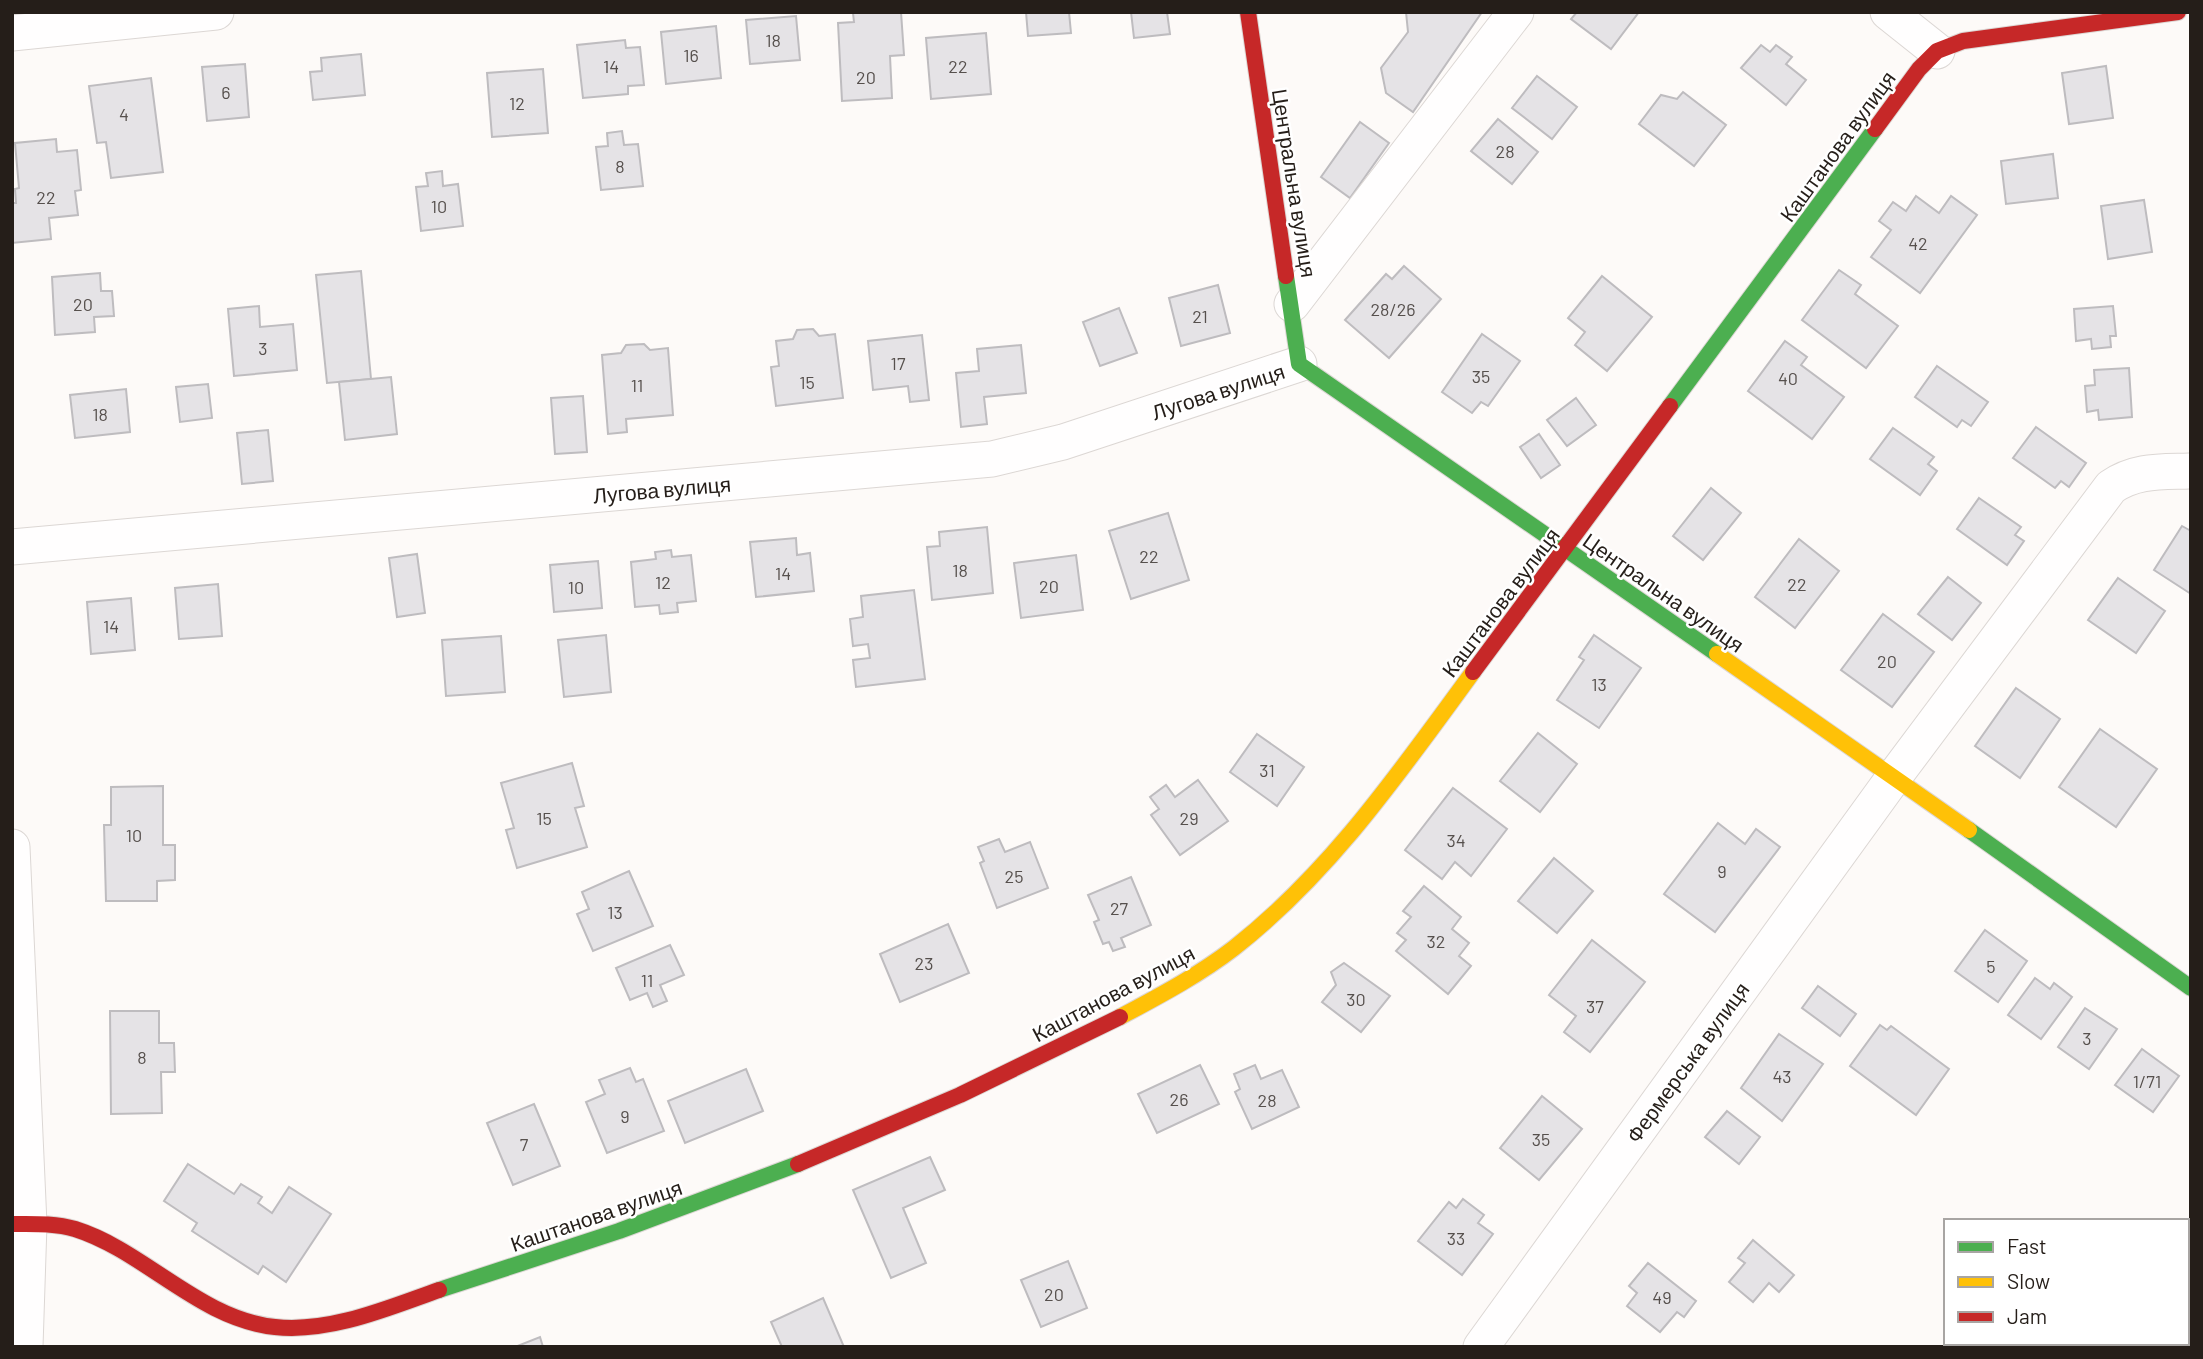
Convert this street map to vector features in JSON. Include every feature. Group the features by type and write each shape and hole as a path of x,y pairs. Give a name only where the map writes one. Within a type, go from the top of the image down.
{"street":[{"path":"12,33 216,12"},
{"name":"Центральна вулиця","path":"1248,12 1299,364 1894,777 2191,988"},
{"path":"1292,304 1516,12"},
{"path":"1888,12 1937,51"},
{"name":"Каштанова вулиця","path":"21,1224 79,1230 236,1316 271,1327 305,1326 351,1317 614,1235 817,1159 978,1087 1120,1017 1215,962 1280,907 1361,824 1911,80 1937,51 1963,41 2178,12"},
{"name":"Лугова вулиця","path":"12,547 992,459 1063,442 1299,364"},
{"name":"Фермерська вулиця","path":"1480,1347 1894,777 2111,487 2126,477 2148,472 2189,471"},
{"path":"12,847 25,1347"}],"building":[{"path":"901,12 904,55 890,56 892,98 842,101 838,23 854,22 853,13"},
{"path":"1026,12 1069,12 1071,33 1028,36"},
{"path":"1131,12 1167,12 1170,34 1134,38"},
{"path":"1406,12 1482,12 1413,112 1386,93 1381,68 1408,32"},
{"path":"1577,12 1639,12 1611,49 1571,19"},
{"path":"796,16 800,60 750,64 746,20"},
{"path":"716,26 721,78 666,84 661,32"},
{"path":"986,33 991,94 931,99 926,38"},
{"path":"625,40 626,48 640,47 644,85 628,86 628,94 583,98 577,45"},
{"path":"1761,45 1770,52 1776,45 1792,57 1786,64 1806,80 1786,105 1741,68"},
{"path":"361,54 365,95 313,100 310,72 322,71 321,58"},
{"path":"245,64 249,117 207,121 202,67"},
{"path":"2106,66 2113,118 2069,124 2062,73"},
{"path":"543,69 548,133 492,137 487,73"},
{"path":"1537,76 1577,107 1552,139 1512,108"},
{"path":"151,78 163,172 111,178 106,142 97,143 89,86"},
{"path":"1683,92 1726,125 1694,166 1639,124 1661,95 1677,99"},
{"path":"1498,119 1538,152 1512,184 1471,151"},
{"path":"1360,122 1389,143 1350,198 1321,177"},
{"path":"622,131 624,145 638,144 643,186 601,190 596,147 608,146 607,133"},
{"path":"56,139 57,152 77,150 81,190 75,191 78,215 49,218 51,239 12,243 12,203 16,203 15,189 19,188 15,143"},
{"path":"2053,154 2058,198 2006,204 2001,161"},
{"path":"442,171 443,186 458,184 463,226 421,231 416,187 428,186 426,173"},
{"path":"1916,196 1939,213 1951,196 1977,215 1920,293 1871,257 1891,230 1879,221 1893,202 1906,211"},
{"path":"2144,200 2152,252 2108,259 2101,206"},
{"path":"1404,266 1441,299 1389,358 1345,320 1386,274 1392,279"},
{"path":"1839,270 1861,285 1855,294 1898,326 1866,368 1802,320"},
{"path":"361,271 371,379 327,383 316,275"},
{"path":"100,273 101,291 112,291 114,316 94,317 95,332 55,335 52,277"},
{"path":"1602,276 1652,317 1607,371 1575,345 1585,332 1568,318"},
{"path":"1218,285 1230,333 1181,346 1169,298"},
{"path":"259,306 260,327 293,324 297,370 234,376 228,309"},
{"path":"2113,306 2116,336 2110,336 2111,347 2092,349 2091,339 2076,341 2074,309"},
{"path":"1119,308 1137,353 1100,366 1083,322"},
{"path":"813,329 819,336 835,334 843,398 776,406 771,367 779,366 776,341 793,339 797,330"},
{"path":"1482,334 1520,361 1488,406 1481,402 1472,413 1442,392"},
{"path":"922,335 929,400 910,402 908,386 873,390 868,341"},
{"path":"1785,341 1807,357 1801,365 1844,397 1812,439 1748,391"},
{"path":"644,344 650,350 668,348 673,415 626,419 627,432 608,434 602,355 621,353 626,345"},
{"path":"1021,345 1026,393 984,397 987,424 961,427 956,373 979,371 977,349"},
{"path":"1937,366 1988,402 1971,426 1962,420 1957,427 1915,397"},
{"path":"2129,368 2132,417 2099,420 2098,410 2087,412 2085,386 2095,385 2094,370"},
{"path":"391,377 397,434 345,440 339,382"},
{"path":"208,384 212,418 180,422 176,387"},
{"path":"126,389 130,432 75,438 70,395"},
{"path":"583,396 587,452 555,454 551,398"},
{"path":"1576,398 1596,425 1567,446 1547,420"},
{"path":"2036,427 2086,463 2069,487 2061,481 2055,488 2013,458"},
{"path":"1893,428 1934,457 1928,464 1937,471 1920,495 1870,459"},
{"path":"268,430 273,481 242,484 237,433"},
{"path":"1539,434 1560,465 1541,478 1520,447"},
{"path":"1711,488 1741,513 1703,560 1673,536"},
{"path":"1979,498 2021,527 2015,535 2024,541 2007,565 1957,529"},
{"path":"1168,513 1189,580 1131,599 1109,531"},
{"path":"2182,526 2191,531 2191,594 2154,570"},
{"path":"987,527 993,593 932,600 927,547 940,546 939,532"},
{"path":"796,538 797,555 810,553 814,591 756,597 750,542"},
{"path":"1799,539 1839,571 1795,628 1755,597"},
{"path":"671,550 672,557 691,555 696,601 677,603 678,612 660,614 659,605 635,607 631,562 656,559 655,552"},
{"path":"417,554 425,613 397,617 389,558"},
{"path":"1076,555 1083,610 1021,618 1014,563"},
{"path":"598,561 602,608 554,612 550,565"},
{"path":"1948,577 1981,603 1952,640 1918,614"},
{"path":"2118,578 2165,611 2136,653 2088,620"},
{"path":"218,584 222,636 179,639 175,588"},
{"path":"914,590 925,679 856,687 853,660 870,658 868,644 853,646 850,619 863,617 861,596"},
{"path":"131,598 135,650 91,654 87,602"},
{"path":"1883,614 1934,652 1892,707 1841,670"},
{"path":"606,635 611,692 564,697 558,640"},
{"path":"1594,635 1641,668 1599,728 1557,700 1584,660 1579,657"},
{"path":"501,636 505,692 446,696 442,640"},
{"path":"2016,688 2060,719 2020,778 1975,746"},
{"path":"2100,729 2157,769 2116,827 2059,787"},
{"path":"1538,733 1577,764 1540,812 1500,781"},
{"path":"1257,734 1304,767 1277,806 1230,772"},
{"path":"572,763 584,806 575,808 587,847 517,868 506,830 514,828 501,783"},
{"path":"1198,780 1228,821 1180,855 1151,815 1159,809 1150,797 1166,785 1175,797"},
{"path":"163,786 163,845 175,845 175,880 157,881 157,901 106,901 104,825 111,825 111,787"},
{"path":"1453,788 1507,829 1471,876 1455,862 1442,879 1405,850"},
{"path":"1718,823 1745,844 1756,829 1780,847 1715,932 1664,894"},
{"path":"999,839 1005,852 1030,842 1048,888 997,908 980,863 984,861 978,847"},
{"path":"1554,858 1593,891 1557,933 1518,901"},
{"path":"629,871 653,926 593,951 577,914 589,909 582,892"},
{"path":"1131,877 1151,925 1121,938 1125,947 1113,951 1109,942 1103,944 1094,922 1099,920 1088,895"},
{"path":"1424,886 1461,917 1452,929 1469,943 1459,956 1471,966 1448,994 1396,951 1406,940 1397,933 1411,917 1403,911"},
{"path":"948,924 969,973 900,1002 880,954"},
{"path":"1985,930 2027,961 1998,1002 1955,971"},
{"path":"1592,940 1645,982 1590,1052 1564,1032 1576,1016 1549,995"},
{"path":"670,945 684,975 660,985 667,1001 653,1007 647,993 630,1000 616,968"},
{"path":"1344,963 1390,996 1361,1032 1322,1002 1336,985 1331,972"},
{"path":"2035,978 2050,989 2054,983 2072,997 2041,1039 2008,1015"},
{"path":"1818,986 1856,1014 1840,1036 1802,1008"},
{"path":"2085,1008 2117,1029 2089,1069 2058,1047"},
{"path":"110,1011 159,1011 159,1043 174,1043 175,1072 161,1072 162,1113 111,1114"},
{"path":"1880,1025 1887,1030 1891,1026 1949,1069 1916,1115 1850,1066"},
{"path":"1779,1034 1823,1064 1782,1121 1741,1088"},
{"path":"2142,1049 2179,1076 2153,1112 2115,1085"},
{"path":"1200,1065 1219,1104 1157,1133 1138,1094"},
{"path":"1255,1065 1261,1079 1282,1070 1299,1107 1252,1129 1235,1092 1240,1089 1234,1074"},
{"path":"630,1068 636,1082 643,1079 664,1131 607,1153 586,1102 605,1094 599,1080"},
{"path":"746,1069 763,1111 685,1143 668,1101"},
{"path":"1542,1096 1582,1129 1539,1180 1500,1148"},
{"path":"534,1104 560,1166 513,1185 487,1123"},
{"path":"1727,1111 1760,1137 1739,1164 1705,1137"},
{"path":"930,1157 945,1190 903,1208 926,1263 891,1278 853,1190"},
{"path":"188,1164 234,1194 241,1184 262,1197 258,1203 272,1213 289,1187 331,1214 286,1282 263,1266 258,1274 192,1231 197,1223 164,1201"},
{"path":"1463,1199 1484,1215 1478,1223 1493,1234 1462,1275 1418,1241 1449,1202 1456,1208"},
{"path":"1753,1240 1794,1275 1779,1292 1769,1283 1753,1302 1729,1282 1745,1263 1738,1258"},
{"path":"1068,1261 1087,1308 1041,1327 1021,1280"},
{"path":"1648,1263 1696,1301 1684,1317 1677,1312 1660,1332 1627,1306 1637,1293 1629,1286"},
{"path":"823,1298 844,1347 782,1347 771,1322"},
{"path":"540,1337 543,1347 515,1347"}],"traffic: fast":[{"path":"1670,406 1875,129"},
{"path":"1286,276 1299,364 1717,654"},
{"path":"1969,830 2191,988"},
{"path":"439,1290 619,1231 798,1164"}],"traffic: slow":[{"path":"1717,654 1969,830"},
{"path":"1120,1017 1221,958 1302,887 1363,818 1473,672"}],"traffic: jam":[{"path":"1248,12 1286,276"},
{"path":"1875,129 1919,69 1937,51 1963,41 2178,12"},
{"path":"1473,672 1670,406"},
{"path":"798,1164 960,1095 1120,1017"},
{"path":"12,1224 67,1227 101,1239 222,1311 247,1321 275,1327 296,1328 338,1323 439,1290"}]}
